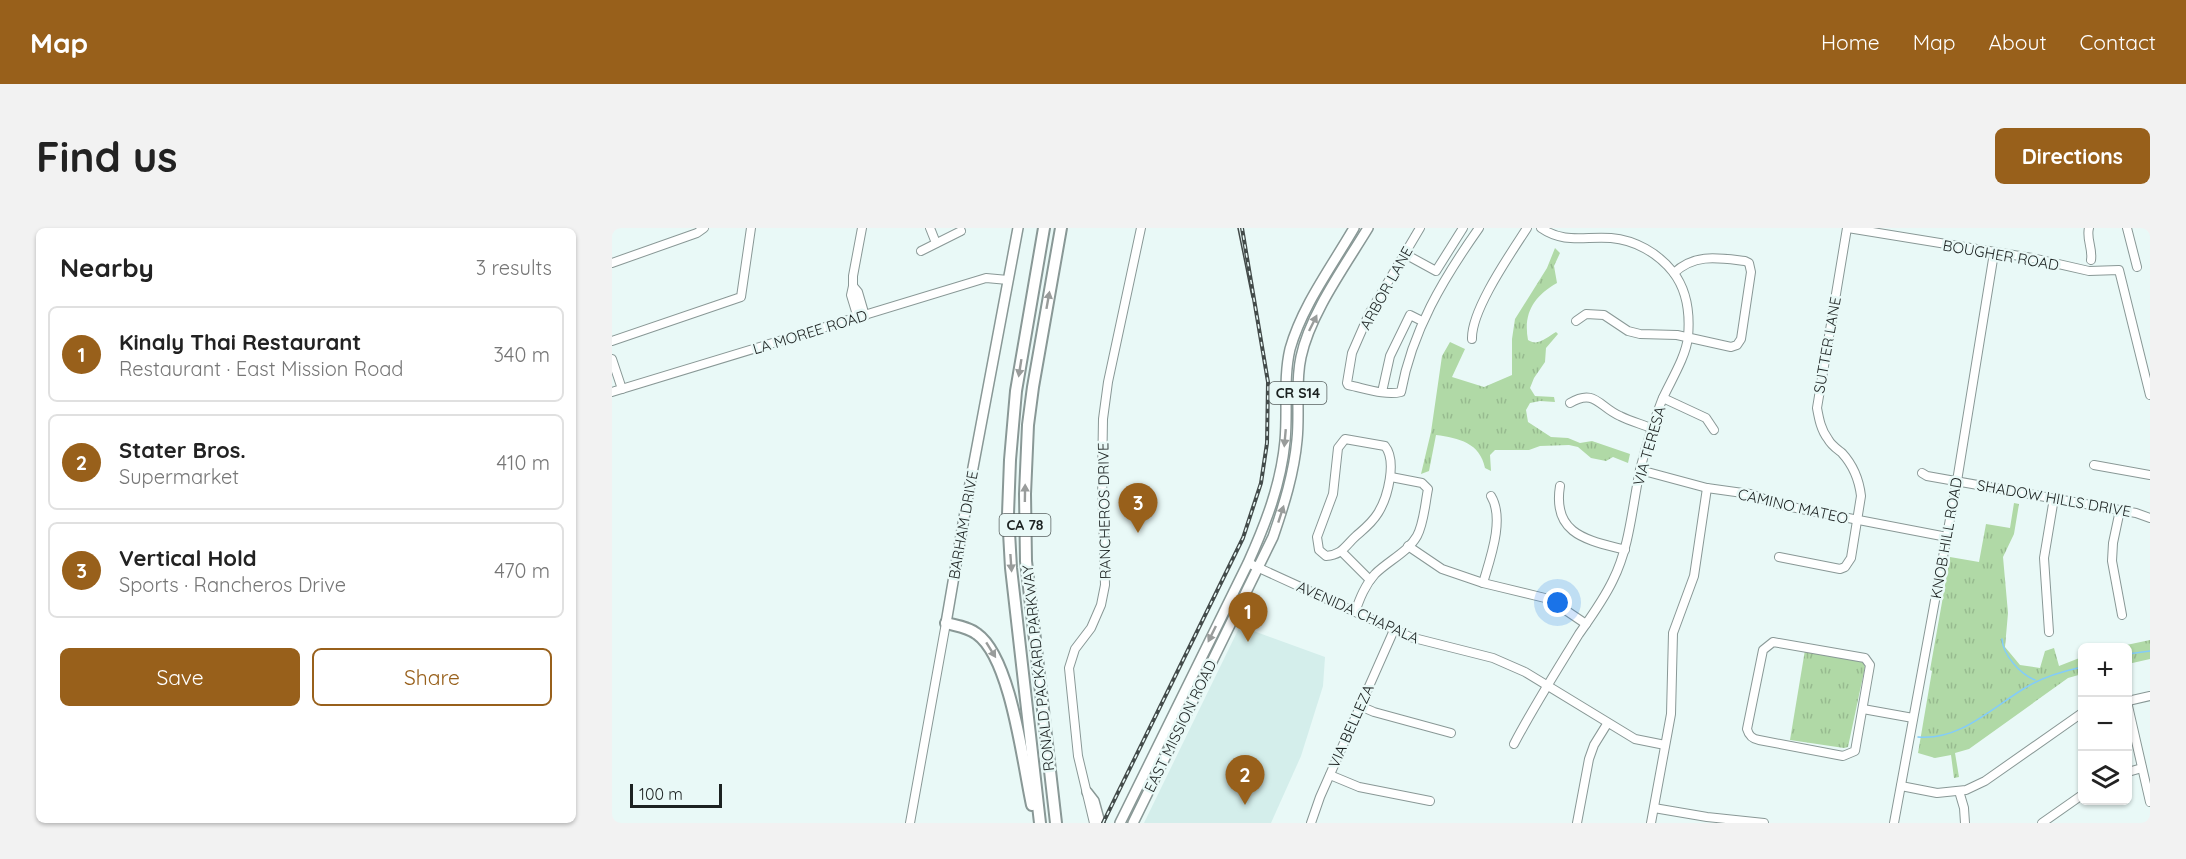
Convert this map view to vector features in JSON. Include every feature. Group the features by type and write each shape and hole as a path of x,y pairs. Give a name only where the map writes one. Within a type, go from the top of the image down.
{"highway":[{"name":"RONALD PACKARD PARKWAY","path":"1038,823 1011,568 1008,514 1016,391 1044,228"},
{"name":"RONALD PACKARD PARKWAY","path":"1056,823 1026,561 1025,494 1033,387 1061,228"},
{"path":"946,623 976,633 996,657 1008,693 1038,823"}],"main road":[{"name":"BARHAM DRIVE","path":"946,623 1018,228"},
{"name":"EAST MISSION ROAD","path":"1119,821 1248,563 1266,520 1278,483 1285,441 1286,375 1290,349 1302,317 1354,228"},
{"name":"EAST MISSION ROAD","path":"1133,823 1258,568 1280,518 1297,440 1299,373 1304,346 1317,314 1368,228"},
{"path":"1182,696 1179,717 1183,722"},
{"path":"1087,792 1094,801 1100,823"}],"street":[{"path":"612,263 697,233 705,228"},
{"path":"612,341 741,297 751,228"},
{"path":"861,317 858,292 853,286 853,274 862,228"},
{"path":"930,228 936,243"},
{"name":"RANCHEROS DRIVE","path":"1094,823 1078,756 1069,668 1075,649 1095,619 1101,605 1105,585 1103,419 1108,382 1141,228"},
{"name":"ARBOR LANE","path":"1382,392 1347,383 1352,353 1369,314 1420,228"},
{"path":"1405,254 1436,271 1463,228"},
{"path":"1422,321 1410,315 1390,356 1382,392 1398,394 1401,392 1407,362 1422,321 1479,228"},
{"path":"1472,339 1472,329 1496,277 1527,228"},
{"name":"VIA TERESA","path":"1514,744 1547,685 1613,581 1625,550 1640,470 1651,428 1688,339 1689,314 1683,291 1674,273 1658,256 1624,240 1565,239 1541,228"},
{"name":"BOUGHER ROAD","path":"1847,228 1899,232 2089,271 2119,270 2150,395"},
{"name":"SUTTER LANE","path":"1779,557 1840,569 1845,567 1851,558 1861,496 1855,470 1844,455 1828,440 1819,421 1817,408 1847,228"},
{"path":"2089,228 2091,260"},
{"path":"2127,228 2137,267"},
{"path":"921,251 961,231"},
{"name":"KNOB HILL ROAD","path":"1894,823 1957,481 1994,253"},
{"path":"1576,321 1586,314 1604,315 1628,331 1640,334 1677,335 1731,347 1740,342 1751,272 1749,264 1745,261 1708,257 1682,265 1674,273"},
{"name":"LA MOREE ROAD","path":"612,392 986,278 1008,280"},
{"path":"612,358 621,389"},
{"path":"1570,403 1587,397 1598,400 1619,416 1651,428"},
{"path":"1663,398 1706,418 1714,430"},
{"path":"1345,439 1383,445 1391,455 1391,477 1380,511 1368,527 1342,552 1326,556 1319,550 1317,542 1333,494 1338,448 1345,439"},
{"path":"2094,465 2150,475"},
{"name":"CAMINO MATEO","path":"1640,470 1707,488 1750,494 1780,505 1947,537"},
{"name":"SHADOW HILLS DRIVE","path":"1922,473 1927,476 2136,513 2150,518"},
{"path":"1355,612 1365,586 1417,537 1421,527 1428,489 1422,483 1391,477"},
{"path":"1560,486 1558,505 1563,519 1571,530 1584,538 1625,550"},
{"path":"1651,823 1673,686 1671,656 1673,633 1694,576 1707,488"},
{"path":"1484,583 1493,546 1497,514 1496,504 1491,496"},
{"path":"2049,632 2044,558 2054,498"},
{"path":"2120,510 2113,543 2112,561 2122,615"},
{"path":"1408,546 1442,569 1484,583 1549,599 1586,624"},
{"path":"1342,552 1370,580"},
{"name":"AVENIDA CHAPALA","path":"1248,563 1394,630 1433,644 1506,662 1635,739 1665,745"},
{"name":"BARHAM DRIVE","path":"910,823 946,623"},
{"name":"VIA BELLEZA","path":"1311,823 1394,630"},
{"path":"1773,642 1865,658 1870,666 1863,709 1855,751 1843,756 1754,739 1748,729 1763,650 1773,642"},
{"path":"2132,700 2150,696"},
{"path":"1360,706 1451,733"},
{"path":"1863,709 1913,717"},
{"path":"1900,786 1937,793 1959,791 1985,781 2078,716"},
{"path":"1577,823 1588,759 1607,724"},
{"path":"2132,727 2150,802"},
{"path":"2132,771 2142,768"},
{"path":"1330,775 1359,787 1430,801"},
{"path":"1959,791 1965,823"},
{"path":"2042,823 2078,798"},
{"path":"1654,808 1725,821 1764,823"}],"shaded area":[{"path":"1240,626 1325,657 1323,686 1301,756 1271,823 1144,823"}],"green space":[{"path":"1555,248 1560,253 1554,266 1557,283 1542,294 1532,306 1527,330 1528,340 1532,342 1542,341 1556,332 1558,334 1546,348 1545,362 1530,388 1535,396 1554,397 1555,402 1530,403 1526,410 1528,422 1551,437 1568,438 1580,443 1592,441 1630,454 1628,463 1613,457 1606,461 1591,458 1578,447 1569,445 1540,446 1529,450 1495,450 1490,455 1491,471 1485,468 1478,453 1467,443 1436,435 1429,471 1421,474 1431,432 1442,356 1450,342 1465,349 1452,377 1484,387 1512,375 1512,339 1515,319 1547,268"},
{"path":"2014,503 2019,504 2014,534 2003,557 2008,613 2005,647 2020,665 2040,668 2045,651 2054,648 2059,666 2078,659 2078,675 2068,678 1969,749 1955,753 1959,777 1954,778 1951,755 1935,758 1918,753 1950,557 1979,562 1986,524 2010,528"},
{"path":"2150,640 2150,659 2132,663 2132,644"},
{"path":"1805,650 1863,662 1865,667 1848,747 1790,740"}],"waterway":[{"path":"2002,639 2005,651 2013,663 2035,680"},
{"path":"2132,653 2150,651"},
{"path":"1918,737 1934,737 1963,728 2036,682 2078,668"}],"tram line":[{"path":"1238,228 1252,297"}],"railway":[{"path":"1103,823 1243,538 1261,483 1267,443 1268,382 1242,228"}],"place":[{"name":"Vertical Hold","path":"1138,533"},
{"name":"Kinaly Thai Restaurant","path":"1248,642"},
{"name":"Stater Bros.","path":"1245,805"}]}
